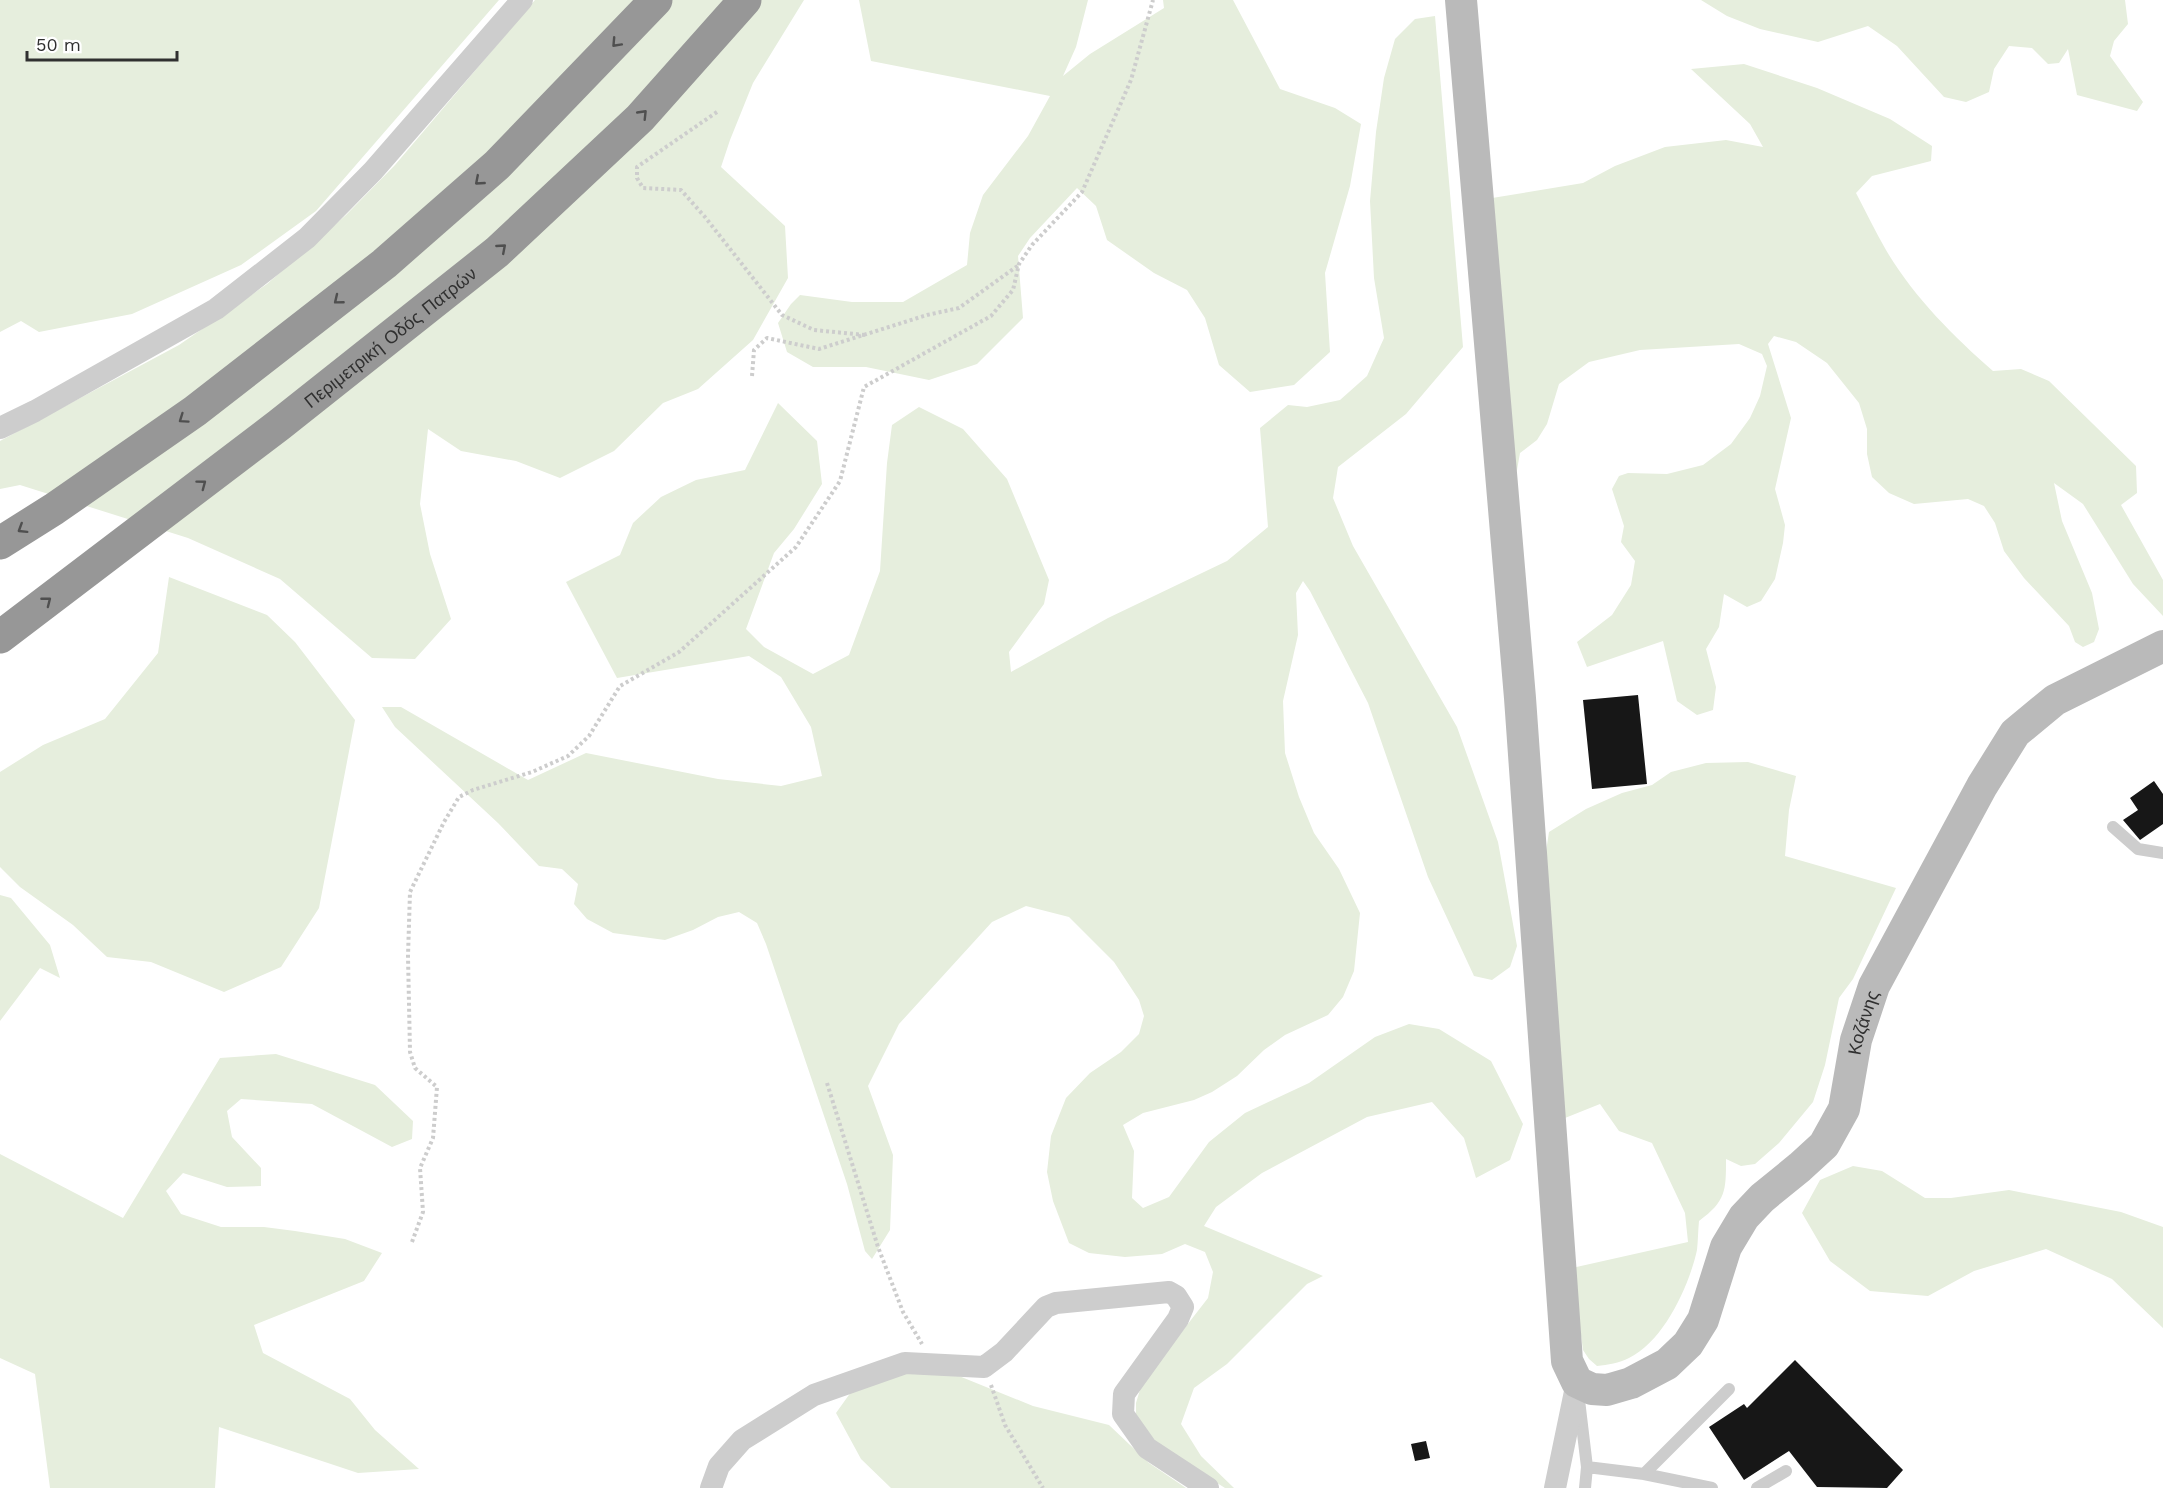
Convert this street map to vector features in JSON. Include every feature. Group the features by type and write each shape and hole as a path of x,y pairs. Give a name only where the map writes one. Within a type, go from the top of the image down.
{"highway":[{"path":"0,543 54,509 195,411 384,264 497,165 656,0"},
{"name":"Περιμετρική Οδός Πατρών","path":"0,637 408,325 497,252 589,168 674,81 745,0"}],"street":[{"path":"0,428 35,411 216,309 307,238 373,171 522,0"},
{"path":"1461,0 1520,698 1567,1361 1577,1382 1555,1488"},
{"name":"Κοζάνης","path":"1577,1382 1592,1389 1607,1390 1632,1383 1667,1364 1688,1344 1703,1320 1726,1247 1744,1217 1762,1198 1824,1145 1844,1108 1856,1040 1874,986 1982,786 2015,733 2055,700 2159,652"},
{"path":"711,1488 719,1466 742,1440 814,1395 905,1363 984,1367 1004,1352 1046,1307 1056,1303 1168,1292 1176,1296 1183,1307 1178,1319 1124,1394 1123,1414 1147,1448 1208,1488"}],"lane":[{"path":"2114,827 2138,849 2163,853"},
{"path":"1577,1382 1587,1467 1585,1488"},
{"path":"1644,1474 1729,1389"},
{"path":"1587,1467 1644,1474 1712,1488"},
{"path":"1757,1488 1785,1471"}],"path":[{"path":"752,376 754,350 767,338 819,349 927,315 959,308 1019,264 1032,245 1082,192 1131,80 1153,0"},
{"path":"717,112 637,167 637,178 643,188 681,190 782,315 814,330 865,335"},
{"path":"412,1242 423,1212 420,1168 433,1138 437,1087 415,1068 410,1052 408,956 410,892 444,822 459,797 473,790 532,772 568,756 589,736 620,686 679,652 796,547 840,482 864,387 991,316 1013,290 1019,264"},
{"path":"827,1083 878,1247 903,1312 933,1364"},
{"path":"984,1367 1005,1425 1043,1488"}],"green space":[{"path":"0,0 499,0 316,211 241,265 132,314 39,332 21,321 0,332"},
{"path":"535,0 804,0 753,83 721,167 785,226 788,278 753,340 698,389 663,403 614,451 560,478 516,461 461,451 428,429 420,504 430,554 451,619 415,659 372,658 280,579 188,538 20,485 0,489 0,441 179,345 267,284 346,215 395,165"},
{"path":"859,0 1088,0 1076,47 1063,76 1090,54 1164,8 1163,0 1233,0 1280,89 1335,108 1361,124 1350,186 1325,273 1330,352 1294,385 1250,392 1219,365 1205,318 1187,290 1154,273 1107,240 1096,206 1077,188 1030,238 1018,256 1023,318 977,364 929,380 866,367 813,367 787,352 778,323 800,295 852,302 903,302 967,265 970,233 983,195 1028,136 1050,96 871,61"},
{"path":"1701,0 2125,0 2128,24 2114,41 2110,56 2143,102 2137,111 2077,95 2068,49 2059,63 2048,64 2032,48 2009,46 1994,69 1989,92 1966,102 1944,97 1897,46 1868,26 1818,42 1760,29 1727,16"},
{"path":"1435,16 1463,347 1406,414 1338,467 1333,498 1353,546 1457,727 1498,842 1517,946 1510,967 1492,980 1474,976 1428,877 1368,703 1303,581 1296,593 1298,635 1283,701 1285,753 1299,797 1314,833 1339,869 1360,913 1354,971 1343,997 1328,1015 1285,1035 1264,1050 1237,1076 1194,1100 1143,1113 1123,1125 1134,1151 1132,1198 1143,1208 1169,1197 1209,1142 1245,1113 1309,1083 1375,1037 1409,1024 1439,1029 1491,1061 1523,1124 1510,1160 1476,1178 1464,1138 1432,1102 1367,1117 1262,1173 1216,1207 1204,1226 1323,1276 1307,1284 1227,1364 1194,1388 1181,1424 1201,1456 1234,1488 1225,1488 1151,1441 1136,1422 1136,1403 1142,1383 1208,1298 1213,1272 1205,1252 1185,1244 1162,1254 1125,1257 1089,1253 1069,1243 1053,1201 1047,1172 1051,1136 1066,1098 1090,1073 1121,1052 1139,1034 1144,1016 1139,1000 1114,962 1069,917 1026,906 992,922 899,1024 868,1086 893,1155 890,1230 872,1259 865,1251 847,1184 757,923 739,912 718,917 693,930 665,940 613,933 587,919 574,904 578,884 562,869 539,866 498,823 395,727 382,707 401,707 528,780 586,753 718,779 781,786 822,776 811,727 781,677 749,656 617,678 566,582 620,555 633,523 661,497 696,480 745,470 778,403 817,441 822,484 794,529 774,553 746,629 764,647 813,674 849,655 880,571 887,463 892,425 919,407 963,429 1007,479 1049,580 1044,604 1009,652 1011,672 1108,618 1227,561 1268,527 1260,428 1288,405 1307,407 1340,400 1367,376 1384,338 1374,278 1370,201 1376,132 1384,78 1395,39 1415,19"},
{"path":"1744,64 1817,88 1890,119 1932,146 1931,161 1872,176 1856,193 1882,243 1908,283 1963,344 1993,371 2021,369 2049,381 2136,466 2137,493 2121,505 2163,580 2163,616 2133,584 2083,504 2054,483 2062,521 2092,593 2099,629 2094,642 2083,647 2075,642 2069,626 2024,578 2004,551 1995,523 1984,506 1968,499 1914,504 1889,493 1872,477 1867,454 1867,429 1859,403 1827,363 1796,342 1774,336 1768,344 1791,418 1775,489 1785,525 1783,543 1775,579 1761,601 1747,607 1724,594 1719,627 1706,649 1716,687 1713,710 1697,715 1677,701 1663,641 1587,667 1577,642 1612,615 1631,585 1635,561 1621,542 1624,526 1612,489 1619,476 1628,473 1667,474 1703,465 1731,444 1750,418 1760,396 1767,366 1762,354 1739,344 1640,350 1589,362 1559,384 1547,424 1537,440 1520,453 1517,470 1508,489 1486,199 1583,183 1615,166 1665,147 1726,140 1763,147 1750,124 1691,69"},
{"path":"169,577 267,615 295,642 355,720 319,908 281,967 224,992 151,962 107,957 73,925 20,887 0,867 0,772 43,745 105,719 158,653"},
{"path":"1748,762 1796,776 1789,810 1785,856 1896,888 1853,979 1839,998 1825,1065 1813,1102 1779,1143 1755,1164 1741,1166 1726,1159 1723,1194 1715,1207 1699,1221 1697,1250 1688,1280 1664,1326 1642,1350 1629,1358 1597,1366 1583,1350 1572,1268 1688,1242 1685,1213 1652,1143 1619,1131 1600,1104 1560,1120 1545,858 1549,832 1586,809 1622,793 1652,785 1671,772 1706,763"},
{"path":"0,895 11,898 50,945 60,978 40,968 0,1021"},
{"path":"276,1054 375,1085 413,1121 412,1139 392,1147 312,1104 241,1099 227,1111 232,1137 261,1168 261,1186 227,1187 183,1173 166,1191 181,1214 221,1227 264,1227 345,1239 382,1253 364,1281 254,1325 263,1353 350,1399 375,1430 419,1469 358,1473 219,1427 215,1488 50,1488 35,1374 0,1358 0,1154 123,1218 220,1058"},
{"path":"1853,1166 1882,1171 1925,1198 1951,1198 2009,1190 2121,1212 2163,1227 2163,1328 2112,1279 2046,1249 1974,1271 1928,1296 1870,1291 1830,1261 1802,1213 1820,1180"},
{"path":"904,1369 959,1376 1033,1406 1109,1425 1149,1463 1186,1488 891,1488 861,1459 836,1413 851,1392"}],"building":[{"path":"1638,695 1647,784 1592,789 1583,700"},
{"path":"2154,781 2163,794 2163,824 2140,840 2123,820 2138,810 2130,798"},
{"path":"1795,1360 1903,1470 1887,1488 1817,1487 1789,1451 1744,1480 1709,1427 1744,1404 1747,1408"},
{"path":"1426,1441 1430,1458 1415,1461 1411,1444"}]}
